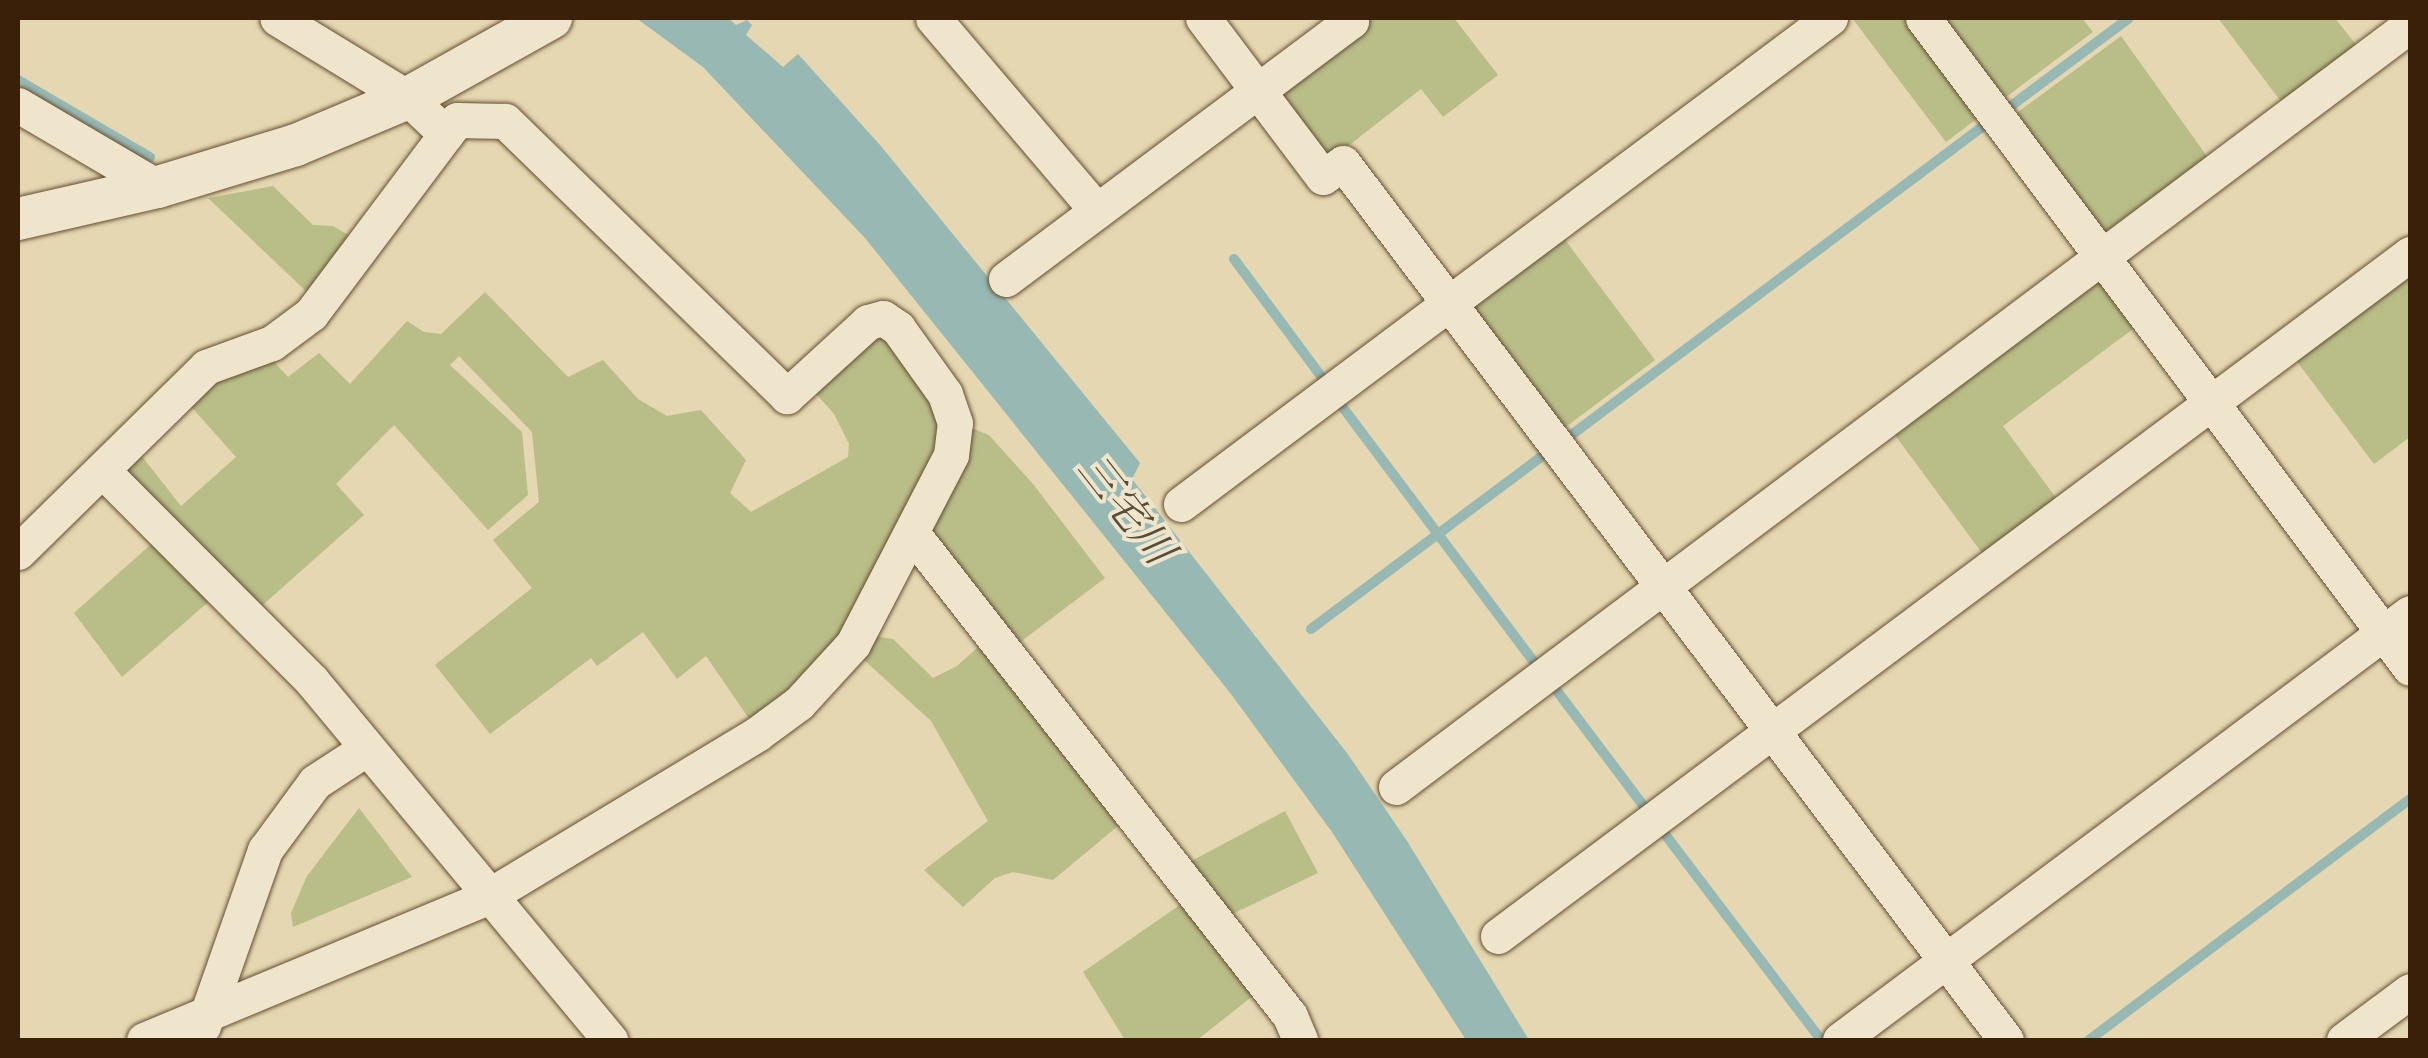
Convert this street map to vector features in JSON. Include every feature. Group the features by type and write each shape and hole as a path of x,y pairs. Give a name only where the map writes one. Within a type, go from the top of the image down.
{"street":[{"path":"277,18 408,98 446,134"},
{"path":"18,220 158,186 296,145 408,98 551,18"},
{"path":"932,18 1097,211"},
{"path":"1203,18 1323,177 1342,164 2006,1040"},
{"path":"1006,278 1351,21 1348,18"},
{"path":"1181,504 1830,18"},
{"path":"1923,18 2212,403 2397,623 2410,668"},
{"path":"1396,786 2410,25"},
{"path":"18,105 158,186"},
{"path":"18,552 206,366 272,343 311,314 457,120 506,121 788,396 868,322 883,318 898,328 945,394 955,423 951,456 854,644 799,703 757,734 487,897 202,1027 144,1040"},
{"path":"1498,936 2410,254"},
{"path":"102,470 312,681 487,897 610,1040"},
{"path":"912,533 1290,1016 1300,1040"},
{"path":"1840,1040 2397,623"},
{"path":"202,1027 265,850 315,782 367,748"},
{"path":"2344,1040 2410,991"}],"green space":[{"path":"1362,18 1454,18 1498,75 1443,117 1421,89 1334,157 1322,154 1284,104 1284,90"},
{"path":"1852,18 1905,18 1979,117 1946,142"},
{"path":"1940,18 2082,18 2093,32 2002,100"},
{"path":"2218,18 2335,18 2361,51 2285,107"},
{"path":"2121,36 2211,162 2114,234 2101,232 2014,115"},
{"path":"273,186 313,225 333,226 355,239 309,294 208,198"},
{"path":"1560,233 1655,360 1559,432 1471,315 1472,299"},
{"path":"2410,272 2410,437 2374,464 2295,359"},
{"path":"2088,278 2103,280 2137,326 2003,426 2059,502 1985,557 1889,427"},
{"path":"485,292 568,377 603,360 638,399 667,416 701,410 746,460 730,493 751,512 848,457 849,444 834,414 811,388 869,330 890,332 949,423 848,639 754,726 706,656 677,679 643,632 597,666 591,658 490,734 435,665 532,588 493,540 539,502 532,432 459,356 450,365 522,432 528,495 488,530 394,425 336,484 364,515 256,611 122,465 137,450 181,506 236,457 186,401 215,373 268,355 288,377 319,353 350,384 407,321 424,332 441,334"},
{"path":"974,429 989,435 1033,484 1105,578 1015,646 930,528 961,431"},
{"path":"158,538 214,597 122,677 74,613"},
{"path":"874,636 893,639 933,678 957,666 986,640 1124,821 1053,880 1013,872 995,878 963,907 924,870 988,821 931,721 863,659"},
{"path":"359,808 412,877 293,927 291,913 307,876"},
{"path":"1285,811 1318,873 1226,917 1184,865"},
{"path":"1187,900 1259,991 1197,1040 1125,1040 1083,972"}],"water":[{"name":"三宅川","path":"636,18 728,18 736,25 747,20 752,25 746,35 783,67 798,54 880,145 1140,463 1132,479 1347,753 1407,841 1529,1040 1466,1040 1332,832 1231,694 865,238 703,67"}],"waterway":[{"path":"2011,106 2129,18"},
{"path":"18,80 150,157"},
{"path":"1566,439 1982,127"},
{"path":"1234,259 1326,383"},
{"path":"1338,401 1538,667"},
{"path":"1311,629 1549,451"},
{"path":"1551,683 1646,809"},
{"path":"2089,1040 2410,799"},
{"path":"1664,833 1821,1040"}]}
